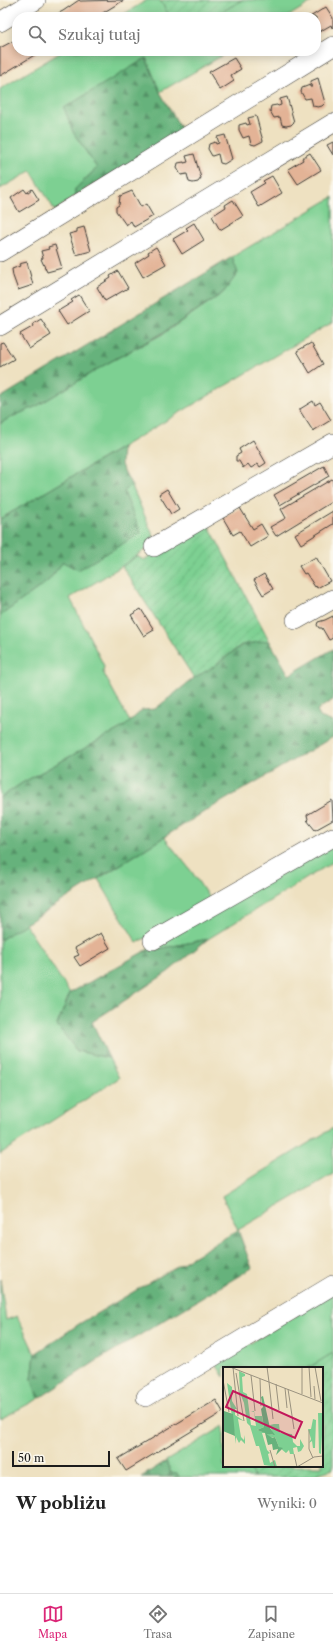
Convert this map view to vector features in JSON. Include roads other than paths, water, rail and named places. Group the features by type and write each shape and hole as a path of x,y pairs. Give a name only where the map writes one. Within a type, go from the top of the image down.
{"street":[{"path":"16,12 36,0"},
{"path":"0,22 12,15"},
{"path":"321,53 333,46"},
{"path":"0,252 317,56"},
{"path":"0,326 333,123"},
{"path":"154,548 333,443"},
{"path":"296,620 333,599"},
{"path":"153,940 333,837"},
{"path":"146,1397 333,1285"}]}
